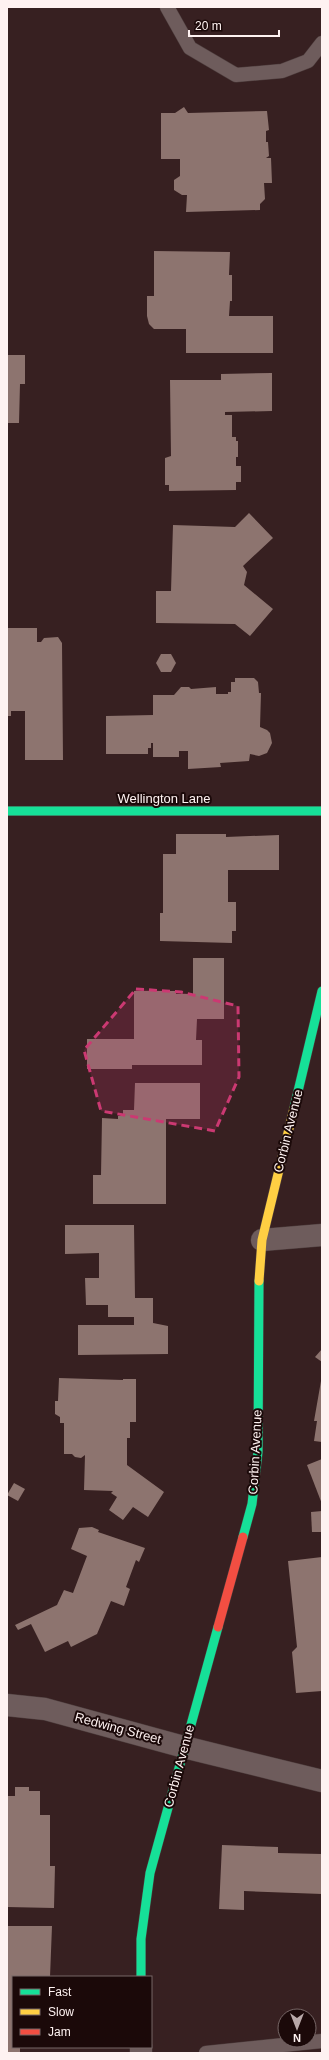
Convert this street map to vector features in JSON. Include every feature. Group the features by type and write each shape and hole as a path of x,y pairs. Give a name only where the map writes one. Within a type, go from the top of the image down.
{"street":[{"name":"Wellington Lane","path":"7,811 322,811"},
{"name":"Corbin Avenue","path":"141,1976 141,1939 150,1873 252,1504 258,1452 259,1273 262,1240 322,991"},
{"path":"262,1240 322,1235"},
{"name":"Redwing Street","path":"7,1705 45,1709 184,1747 322,1781"}],"lane":[{"path":"167,7 190,48 236,75 282,71 308,61 322,43"},
{"path":"206,2053 322,2041"}],"highlighted area":[{"path":"136,989 181,992 238,1006 239,1077 215,1131 101,1111 84,1050"}],"building":[{"path":"184,107 188,113 267,111 269,130 266,131 266,142 268,142 269,156 266,158 271,158 272,183 264,183 265,199 260,204 260,210 186,212 187,195 182,195 174,190 174,180 180,176 180,159 161,159 161,113 175,113"},
{"path":"154,251 230,252 229,275 232,275 232,301 230,301 229,316 273,316 273,353 186,353 186,329 154,329 149,324 147,316 147,296 154,296"},
{"path":"7,355 25,355 25,384 20,384 19,423 7,423"},
{"path":"272,373 272,411 225,412 225,415 232,415 232,437 236,437 236,441 238,441 238,457 236,457 236,466 241,466 241,482 236,482 236,490 169,491 169,485 165,485 165,458 171,456 170,380 221,380 221,374"},
{"path":"249,513 273,538 243,566 247,572 244,585 273,609 250,636 235,624 156,623 156,591 171,591 173,525 235,527"},
{"path":"7,628 37,628 37,642 41,642 44,638 58,637 62,643 63,760 25,760 25,711 11,711 11,716 7,716"},
{"path":"161,654 171,654 176,663 171,672 161,672 156,663"},
{"path":"235,678 254,678 258,682 259,693 261,693 260,727 270,733 272,743 267,753 259,756 250,754 249,761 220,763 221,767 188,769 188,751 179,751 179,757 153,757 153,743 151,743 151,748 148,748 148,754 106,754 106,716 153,715 153,695 174,695 181,687 189,687 191,689 216,687 216,694 228,694 228,692 231,692 231,682 235,682"},
{"path":"176,834 226,834 226,837 279,835 279,870 228,870 228,902 236,902 236,931 232,931 232,943 160,941 160,913 163,913 163,854 176,854"},
{"path":"193,958 224,958 224,1019 197,1019 196,1040 202,1040 202,1065 132,1065 132,1069 87,1069 87,1039 134,1039 134,991 176,991 176,994 193,994"},
{"path":"135,1083 200,1083 200,1119 166,1119 166,1204 93,1204 93,1175 101,1175 102,1118 118,1119 118,1116 123,1116 123,1110 134,1110"},
{"path":"65,1225 134,1225 135,1298 153,1298 153,1323 168,1326 168,1354 78,1355 78,1325 134,1325 134,1317 108,1317 108,1305 86,1305 85,1278 99,1278 99,1253 65,1254"},
{"path":"322,1349 322,1362 315,1357"},
{"path":"59,1378 136,1379 136,1422 130,1422 130,1438 127,1438 127,1465 164,1492 148,1517 133,1507 123,1520 109,1510 117,1497 111,1493 113,1491 84,1490 85,1455 81,1458 75,1457 72,1454 64,1454 64,1423 60,1423 60,1417 55,1414 55,1401 58,1401"},
{"path":"321,1381 322,1442 314,1441 317,1421 314,1421"},
{"path":"322,1459 322,1504 307,1465"},
{"path":"14,1483 25,1489 18,1501 7,1495"},
{"path":"322,1511 322,1532 312,1532 311,1512"},
{"path":"92,1527 99,1530 98,1532 145,1548 139,1562 136,1560 126,1587 130,1589 124,1606 111,1601 97,1634 71,1647 68,1641 45,1652 31,1624 18,1630 15,1625 57,1605 64,1590 73,1593 87,1556 71,1549 79,1528"},
{"path":"322,1557 322,1691 296,1693 292,1652 297,1647 288,1561"},
{"path":"15,1787 29,1787 29,1791 40,1791 40,1815 50,1815 50,1866 55,1866 54,1908 7,1907 7,1796 15,1796"},
{"path":"222,1845 278,1847 278,1853 322,1854 322,1894 244,1891 244,1910 219,1909"},
{"path":"7,1926 52,1926 50,1976 12,1976 12,2048 20,2048 20,2053 7,2053"}],"traffic: fast":[{"path":"7,811 322,811"},
{"path":"294,1108 322,991"},
{"path":"243,1537 252,1504 258,1452 259,1281"},
{"path":"141,1976 141,1939 150,1873 218,1627"}],"traffic: slow":[{"path":"259,1281 262,1240 294,1108"}],"traffic: jam":[{"path":"218,1627 243,1537"}]}
